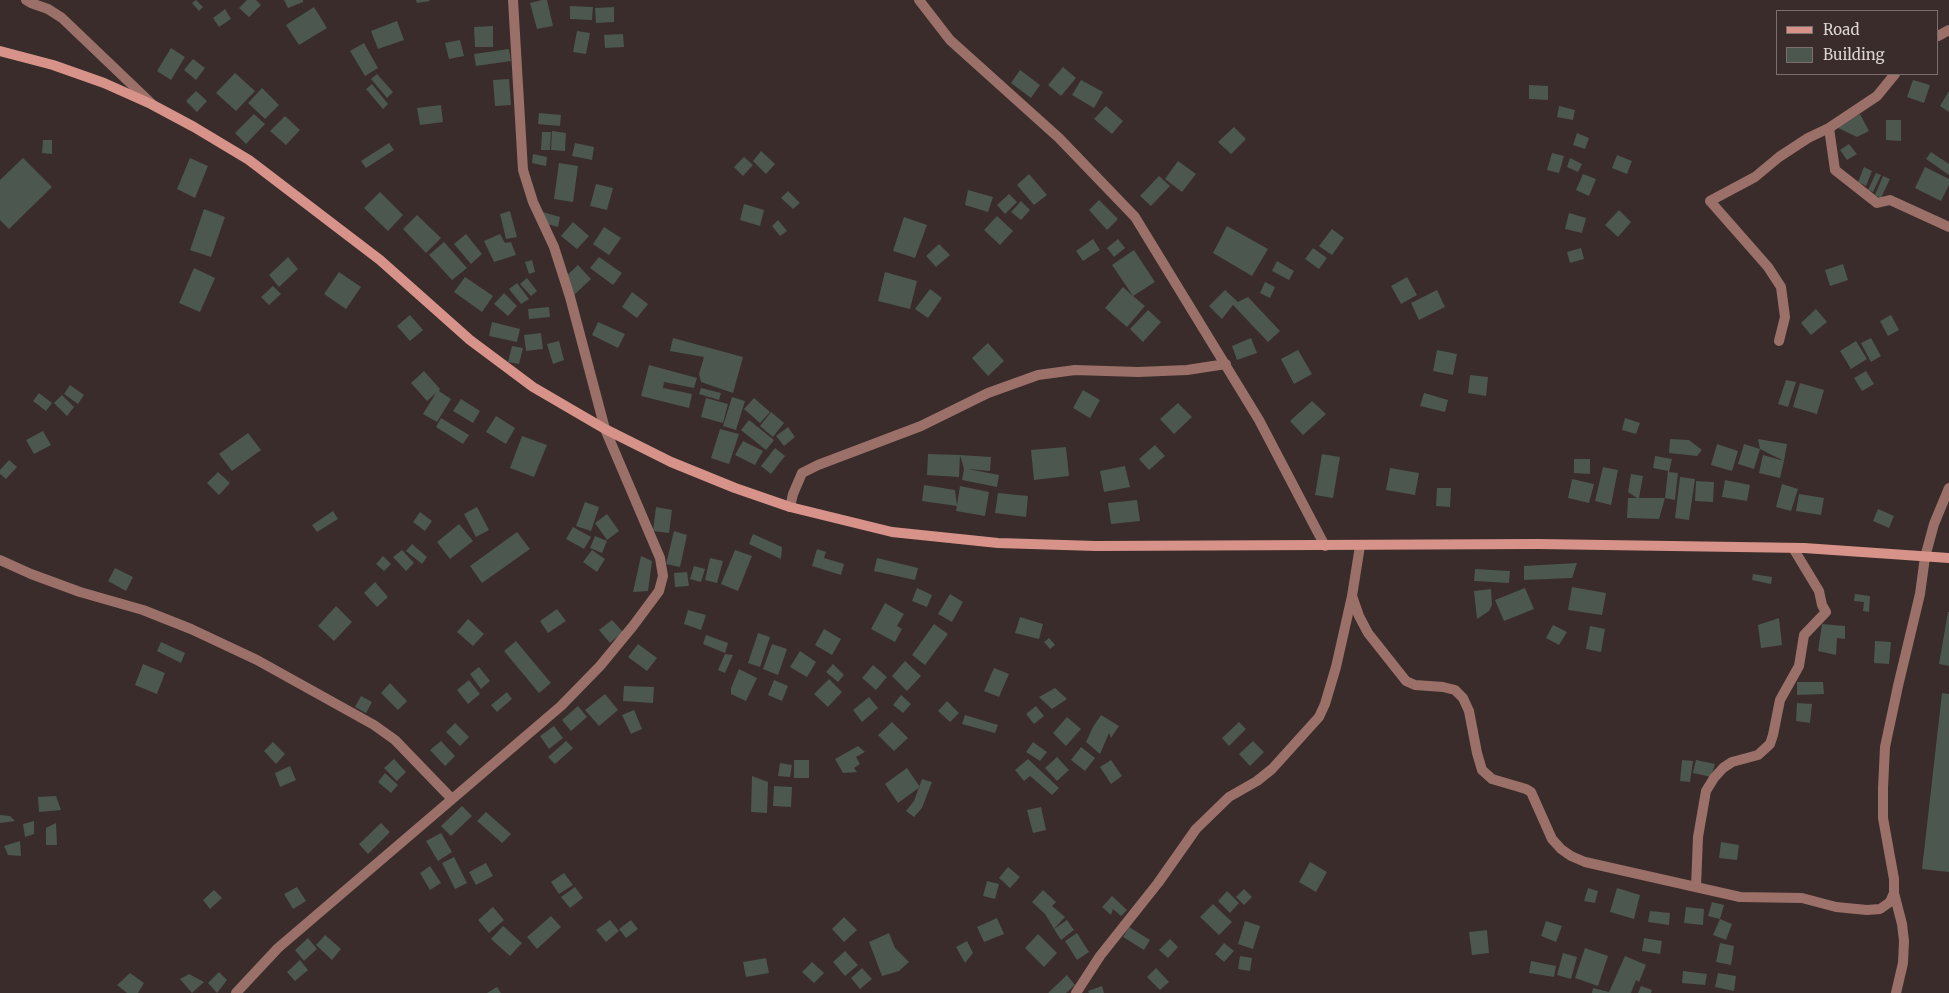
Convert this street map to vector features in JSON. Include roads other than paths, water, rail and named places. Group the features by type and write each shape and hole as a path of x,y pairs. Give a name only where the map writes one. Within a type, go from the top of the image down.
{"main road":[{"path":"0,51 53,65 104,83 151,104 249,160 380,260 470,340 533,387 605,429 671,462 735,488 790,506 892,532 998,543 1096,546 1360,546 1400,543 1793,548 1949,558"}],"street":[{"path":"26,0 48,9 62,18 151,104"},
{"path":"236,993 278,948 561,706 600,666 634,626 659,591 663,576 660,558 605,429 570,297 554,247 533,202 523,170 513,0"},
{"path":"919,0 950,40 1059,138 1135,217 1259,420 1325,546"},
{"path":"1779,341 1785,317 1781,287 1768,266 1710,201 1754,178 1779,157 1808,138 1829,128 1877,96 1893,75"},
{"path":"1829,128 1835,170 1877,203 1890,200 1949,227"},
{"path":"790,506 802,473 818,465 921,426 988,393 1038,375 1075,370 1138,372 1187,370 1226,364"},
{"path":"1896,993 1903,963 1904,941 1902,924 1894,893 1894,879 1884,818 1882,788 1885,747 1916,613 1925,557 1934,524 1949,488"},
{"path":"1076,993 1100,956 1158,883 1196,829 1229,797 1249,786 1272,769 1319,717 1336,668 1352,596 1360,546"},
{"path":"1696,887 1698,837 1706,791 1723,768 1732,762 1758,755 1770,744 1780,700 1799,666 1804,635 1826,612 1822,605 1820,591 1793,548"},
{"path":"0,560 80,592 143,610 191,629 257,660 374,725 395,740 452,799"},
{"path":"1352,596 1359,616 1368,633 1406,681 1415,685 1455,690 1463,698 1469,711 1482,770 1492,779 1531,792 1548,832 1561,850 1584,862 1740,897 1802,898 1852,910 1880,908 1890,902 1894,893"}]}
